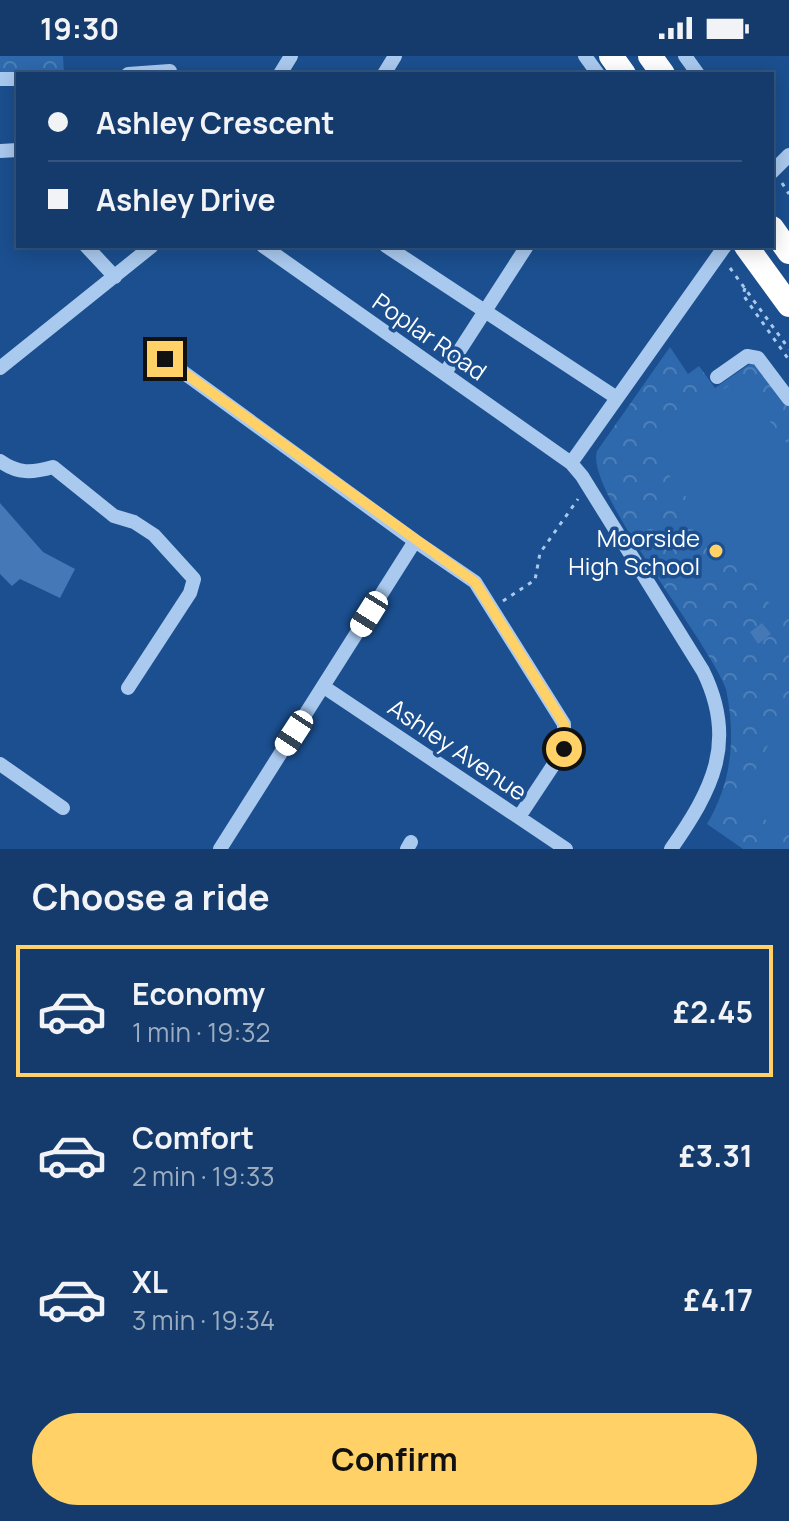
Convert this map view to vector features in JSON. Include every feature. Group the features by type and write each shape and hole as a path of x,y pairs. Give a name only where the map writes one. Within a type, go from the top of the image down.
{"highway":[{"path":"774,231 789,252"},
{"path":"729,248 789,305"}],"street":[{"path":"140,72 169,67"},
{"path":"774,170 789,155"},
{"path":"88,248 115,277"},
{"path":"0,368 150,248"},
{"name":"Poplar Road","path":"266,248 571,463 590,489 708,669 716,706 716,769 704,802 671,849"},
{"path":"389,248 617,398"},
{"path":"445,373 521,248"},
{"path":"571,463 727,248"},
{"path":"717,377 747,356 758,358 789,399"},
{"path":"165,359 475,582 537,676 564,724 566,738 560,759 519,817"},
{"path":"0,461 10,468 30,473 53,467 114,516 134,522 154,535 194,579 190,593 128,688"},
{"path":"220,849 415,541"},
{"name":"Ashley Avenue","path":"324,687 566,849"},
{"path":"0,764 63,808"}],"path":[{"path":"728,248 745,288 789,349"},
{"path":"745,288 743,295 789,360"},
{"path":"493,608 535,580 540,553 579,497 590,489"}],"green space":[{"path":"0,56 63,56 64,72 16,72 16,75 0,84"},
{"name":"Moorside High School","path":"670,347 688,374 699,366 715,388 754,361 789,405 789,849 743,849 707,824 722,792 730,759 731,724 726,689 697,637 628,530 598,470 597,451"},
{"path":"737,379 789,446 789,604 777,613 648,448"},
{"path":"789,705 789,832 737,805"}],"building":[{"path":"0,503 43,552 75,569 60,598 20,579 12,586 0,574"},
{"path":"762,623 771,634 758,644 750,632"}],"place":[{"name":"Moorside High School","path":"716,551"}],"route":[{"path":"165,359 475,582 537,676 564,724 564,749"}]}
